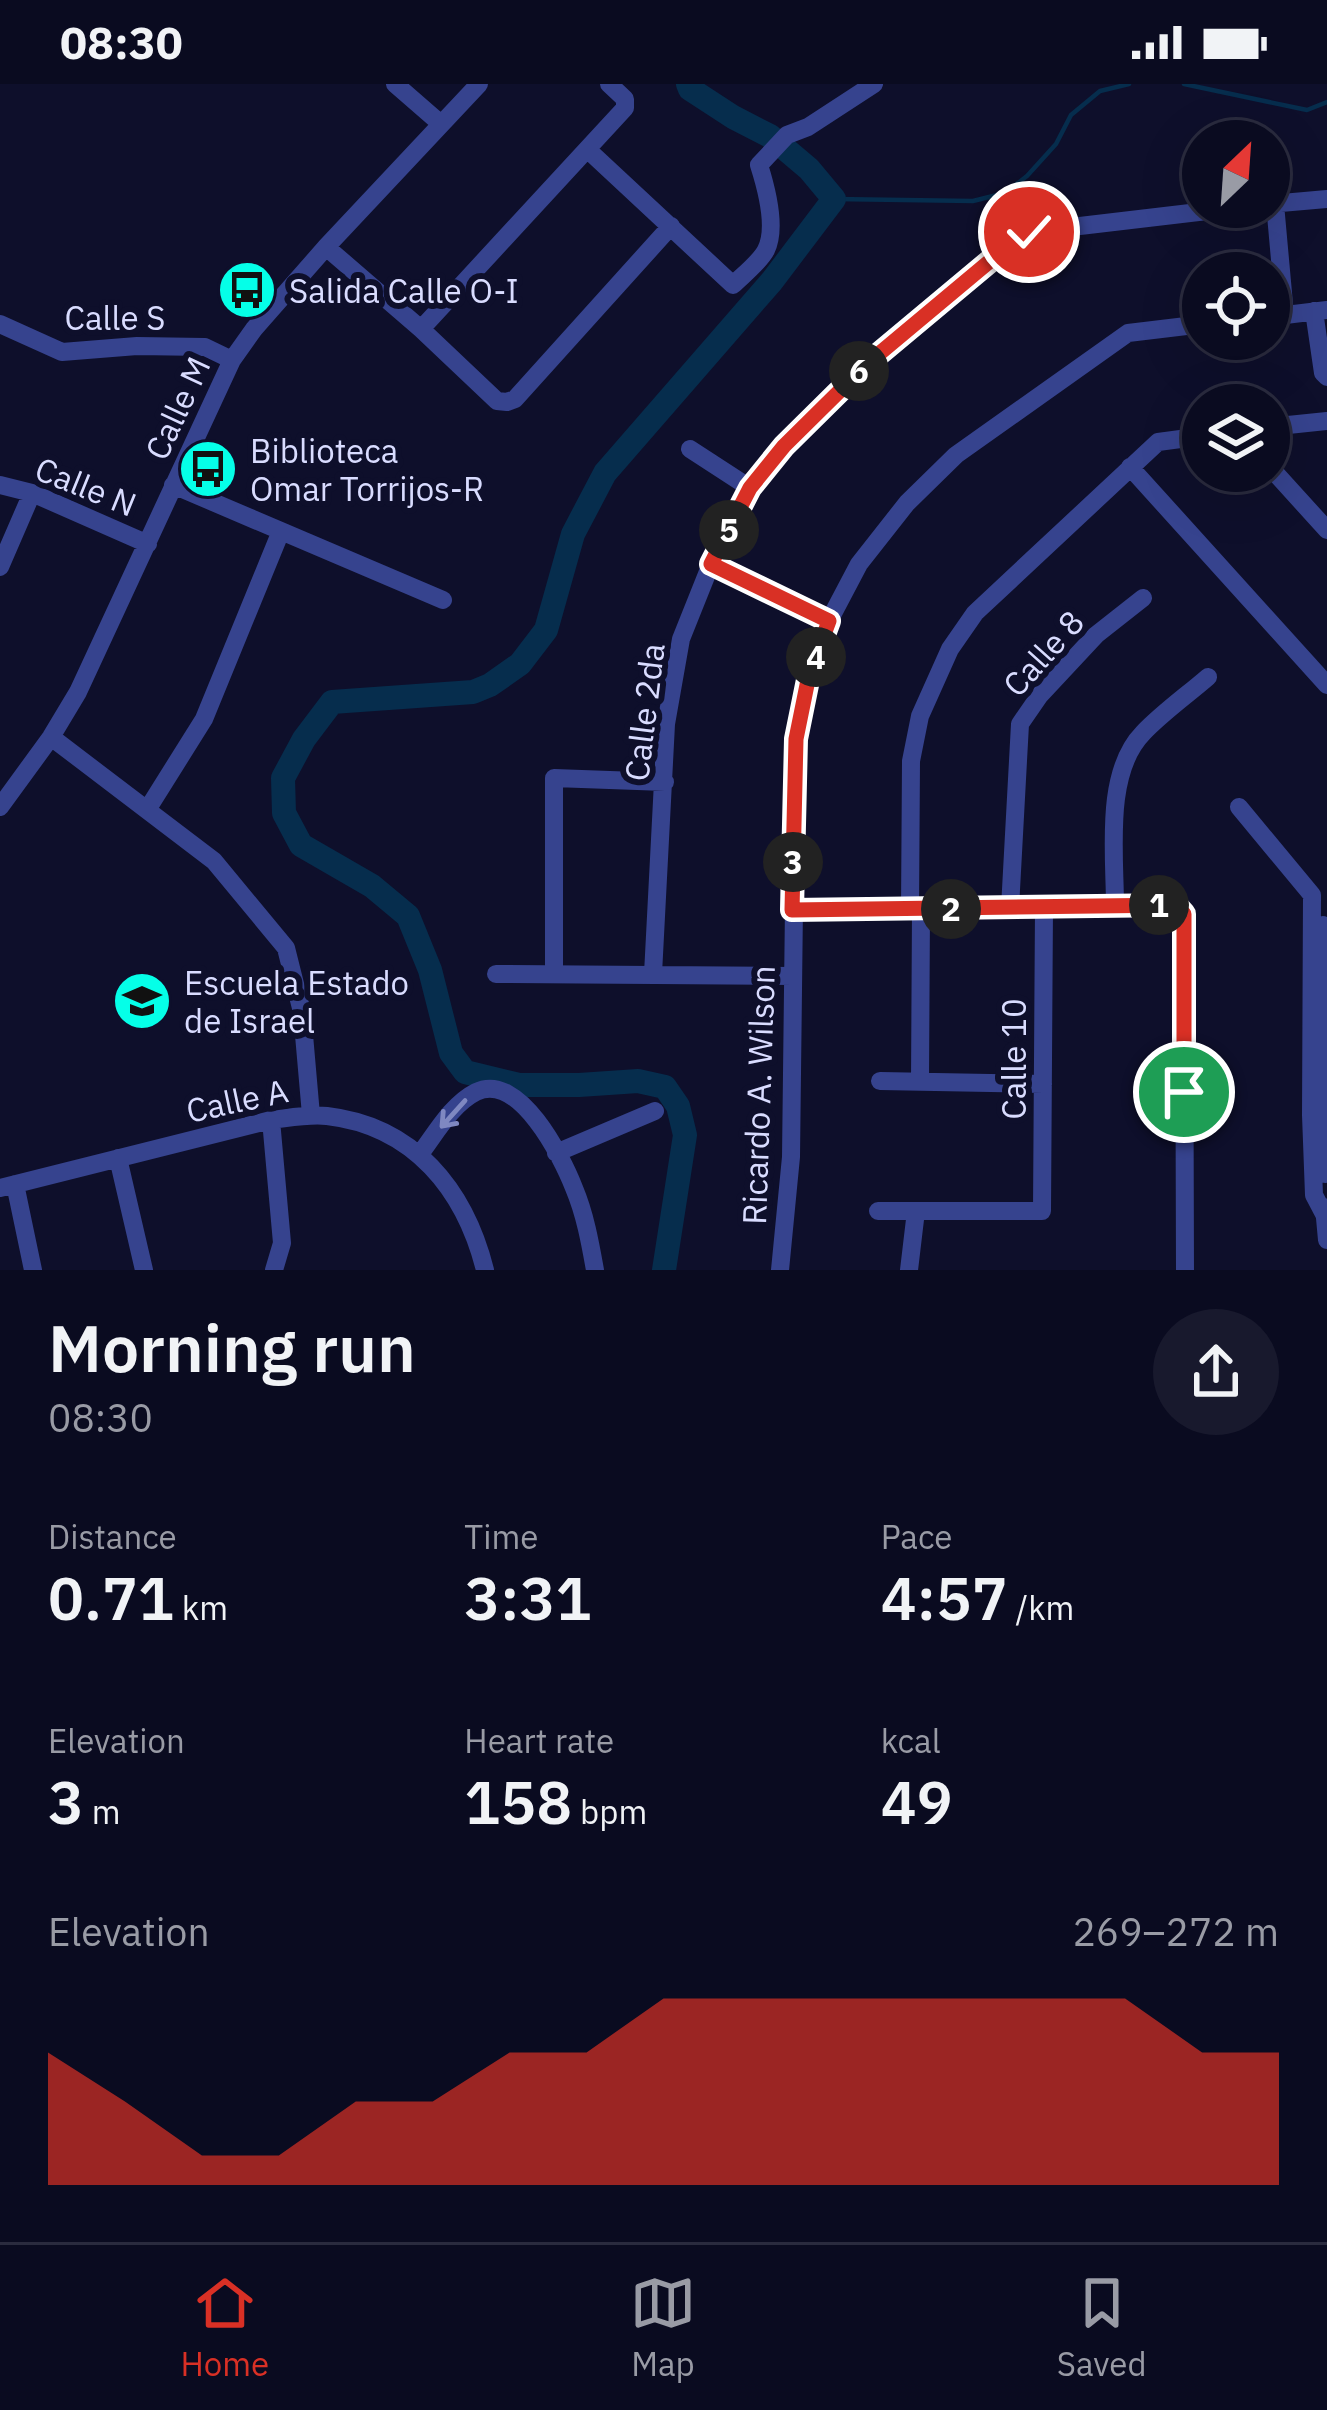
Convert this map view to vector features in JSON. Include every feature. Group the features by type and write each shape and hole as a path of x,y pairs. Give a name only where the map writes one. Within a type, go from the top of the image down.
{"street":[{"path":"395,84 441,124"},
{"name":"Calle M","path":"0,807 78,692 232,360 326,248 479,84"},
{"path":"421,329 625,108 625,99 609,84"},
{"path":"588,150 733,285 766,252 768,196 759,165 790,134 874,84"},
{"path":"1290,202 1327,199"},
{"name":"Calle 2da","path":"653,974 666,724 681,639 711,564 750,488 784,446 868,363 1029,232 1182,214"},
{"path":"326,248 497,401 507,402 515,399 671,226"},
{"path":"1290,314 1320,311 1322,373 1327,377"},
{"name":"Calle S","path":"0,324 62,352 205,347 232,360"},
{"name":"Ricardo A. Wilson","path":"780,1270 791,1156 796,739 809,675 829,621 860,564 907,503 956,455 1128,333 1182,327"},
{"path":"1290,425 1327,421"},
{"path":"920,1082 911,760 920,716 950,649 975,614 1158,442 1182,439"},
{"path":"690,449 750,488"},
{"path":"1130,467 1327,685"},
{"name":"Calle N","path":"0,485 32,493 148,544"},
{"path":"173,485 443,600"},
{"path":"1290,489 1327,530"},
{"path":"0,567 32,493"},
{"path":"147,810 204,719 281,531"},
{"path":"711,564 829,621"},
{"name":"Calle 8","path":"1010,908 1019,724 1040,694 1096,635 1143,598"},
{"path":"1115,906 1116,796 1122,766 1139,736 1208,677"},
{"path":"51,737 214,861 286,948 302,1012 310,1115"},
{"path":"554,974 554,778 665,782"},
{"path":"1239,807 1312,895 1310,1029 1320,1063 1319,1149 1327,1240"},
{"path":"792,910 1176,905 1184,914 1185,1270"},
{"name":"Calle 10","path":"916,1211 1042,1211 1044,908"},
{"path":"496,974 793,976"},
{"path":"880,1081 1043,1084"},
{"path":"420,1154 453,1111 472,1095 485,1089 506,1092 533,1115 574,1187 595,1270"},
{"path":"556,1153 656,1111"},
{"name":"Calle A","path":"7,1186 271,1120 310,1115 351,1120 420,1154 466,1212 485,1270"},
{"path":"271,1120 282,1243 274,1270"},
{"path":"118,1159 144,1270"},
{"path":"7,1186 33,1270"},
{"path":"878,1211 916,1211 909,1270"}],"waterway":[{"path":"664,1270 685,1135 678,1106 665,1087 638,1081 519,1085 465,1072 451,1053 430,970 408,916 372,886 301,845 284,813 283,778 332,702 473,692 520,664 546,630 573,534 605,473 772,281 834,199 809,169 770,136 733,117 688,84"},
{"path":"834,199 973,201 1005,193 1056,144 1071,115 1100,91 1129,84"},
{"path":"1184,84 1307,110 1327,102"}],"place":[{"name":"Salida Calle O-I","path":"247,290"},
{"name":"Biblioteca Omar Torrijos-R","path":"208,469"},
{"name":"Escuela Estado de Israel","path":"142,1001"}],"route":[{"path":"1029,232 868,363 784,446 750,488 711,564 829,621 809,675 796,739 792,910 1176,905 1184,914 1184,1092"}]}
